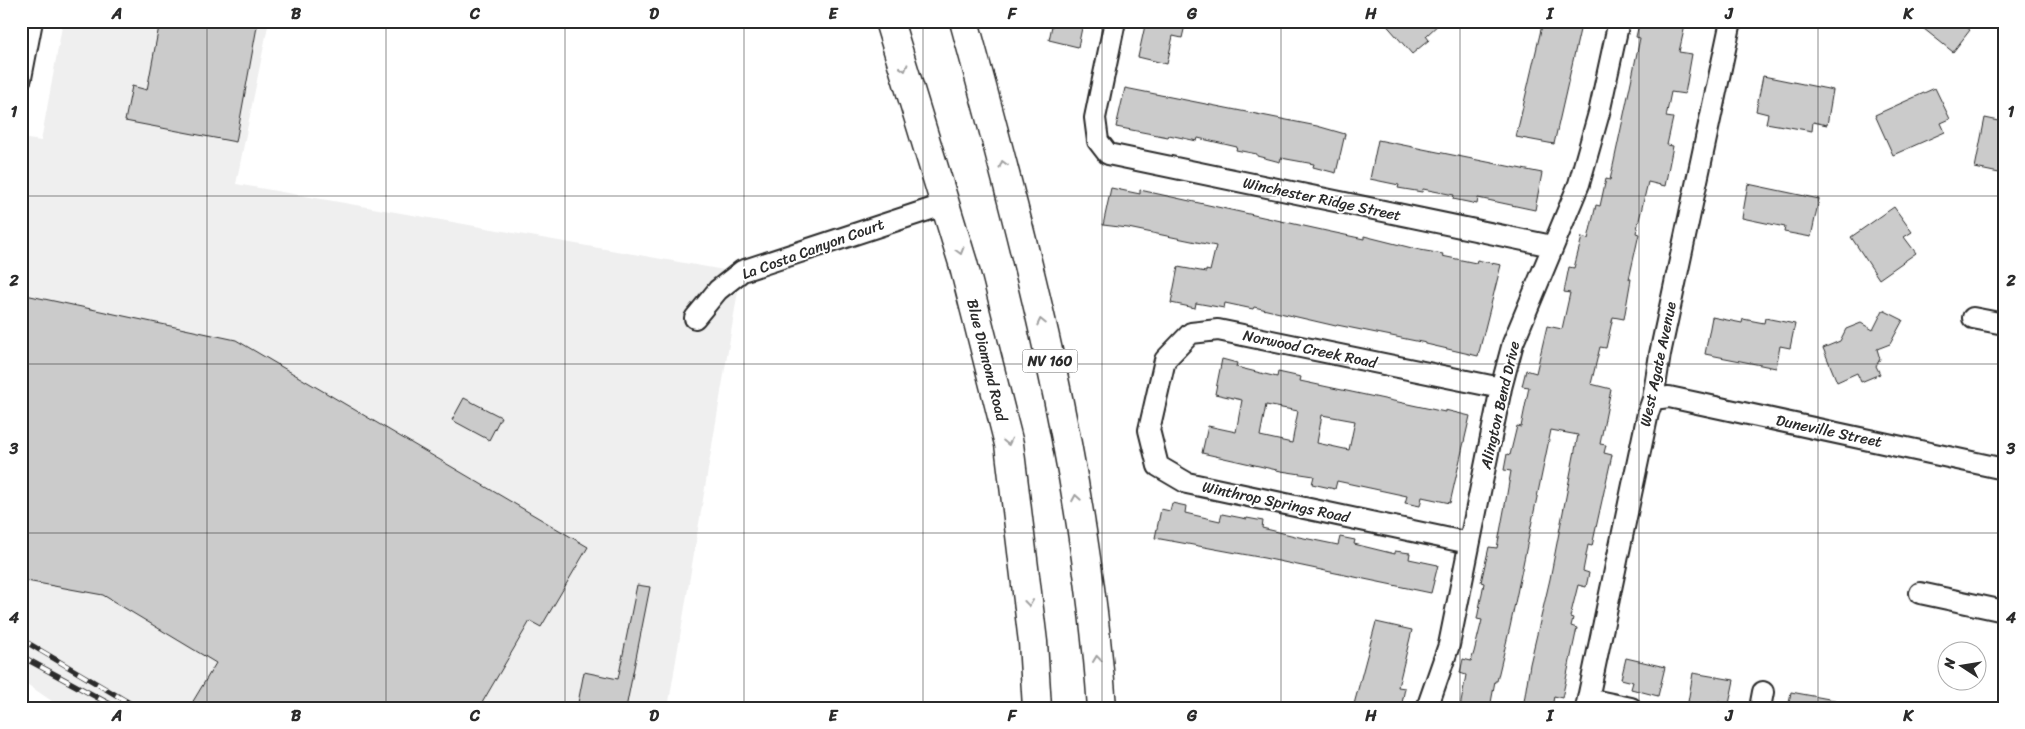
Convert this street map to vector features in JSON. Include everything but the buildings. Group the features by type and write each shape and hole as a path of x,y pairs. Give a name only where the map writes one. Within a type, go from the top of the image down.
{"highway":[{"name":"Blue Diamond Road","path":"889,21 946,204 1009,444 1033,642 1037,708"},
{"name":"NV 160","path":"964,21 1012,195 1061,411 1085,550 1102,708"}],"street":[{"path":"21,78 32,21"},
{"name":"Winchester Ridge Street","path":"1115,21 1095,118 1098,142 1108,154 1552,246"},
{"name":"Alington Bend Drive","path":"1427,708 1449,645 1501,388 1513,342 1579,184 1599,113 1619,21"},
{"name":"West Agate Avenue","path":"1587,703 1648,413 1653,399 1660,354 1731,21"},
{"name":"La Costa Canyon Court","path":"695,318 718,290 742,272 946,204"},
{"path":"1973,318 2004,324"},
{"name":"Norwood Creek Road","path":"1157,395 1165,360 1191,334 1218,330 1501,388"},
{"name":"Winthrop Springs Road","path":"1157,395 1149,430 1158,466 1187,483 1469,543"},
{"name":"Duneville Street","path":"1653,399 1669,397 2004,469"},
{"path":"1920,593 2004,611"},
{"path":"1587,703 1631,708"}],"shaded area":[{"path":"63,21 269,21 236,184 741,273 668,708 62,708 21,680 21,138 41,141"}],"railway":[{"path":"21,639 138,708"},
{"path":"21,656 117,708"}]}
